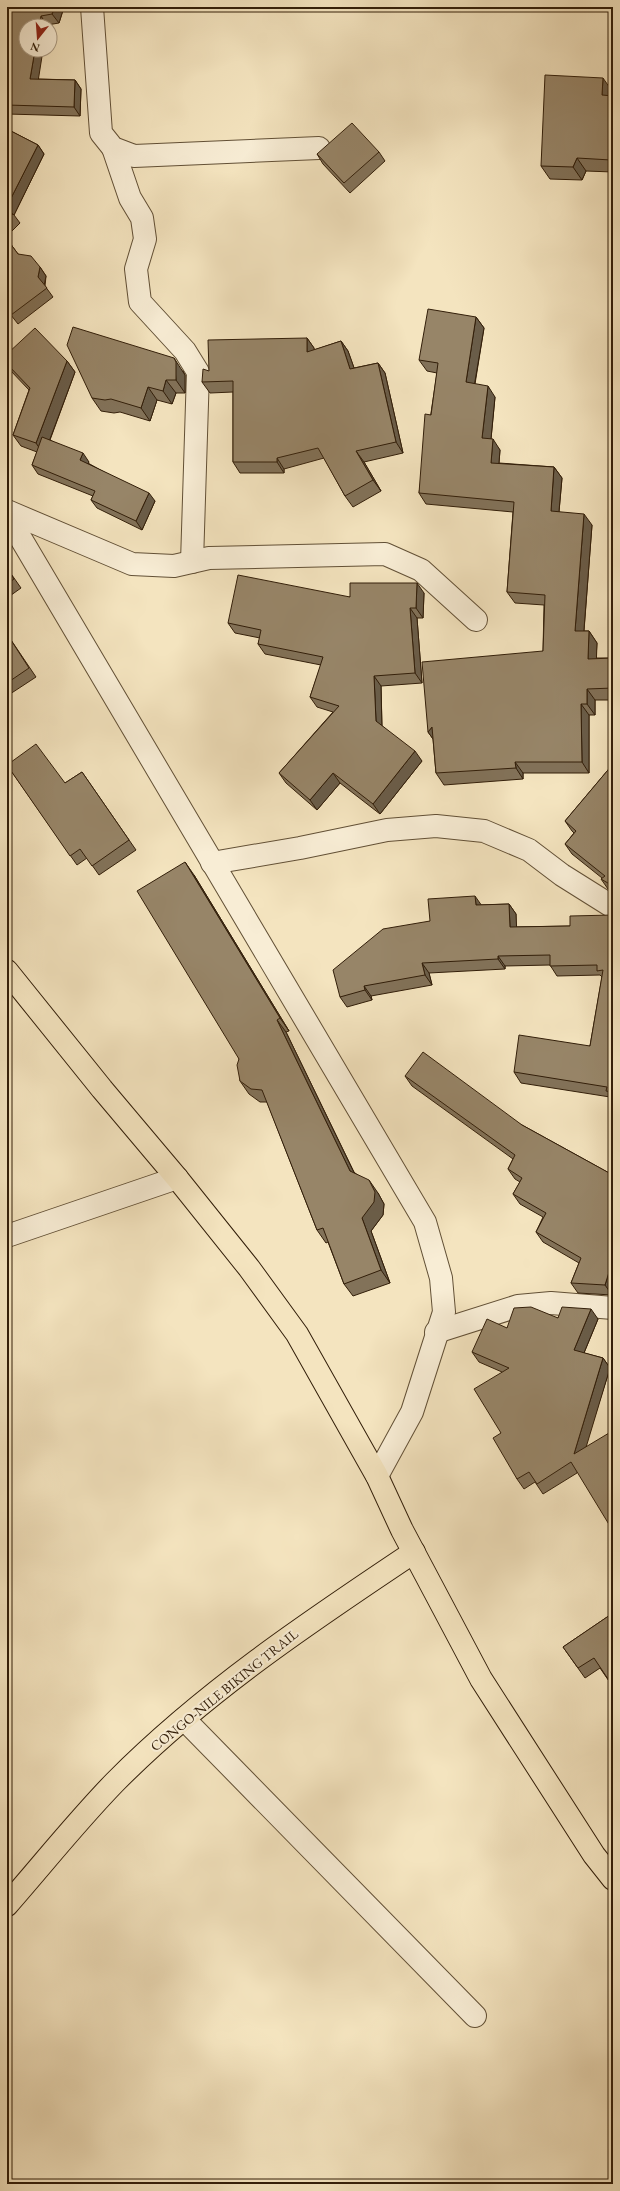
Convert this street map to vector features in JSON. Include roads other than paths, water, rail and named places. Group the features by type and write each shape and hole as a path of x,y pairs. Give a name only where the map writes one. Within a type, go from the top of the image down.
{"main road":[{"path":"7,971 249,1268 297,1334 377,1476 414,1552 481,1679 594,1855 613,1879"},
{"name":"CONGO-NILE BIKING TRAIL","path":"7,1905 114,1782 184,1719 299,1629 414,1552"}],"street":[{"path":"92,7 101,133 113,148 130,198 142,218 145,239 136,269 140,302 186,351 198,372 192,562"},
{"path":"113,148 134,156 319,148"},
{"path":"7,511 132,564 174,566 209,558 385,554 421,570 476,620"},
{"path":"7,515 425,1222 441,1278 444,1312 436,1332 412,1412 377,1476"},
{"path":"212,863 300,848 387,830 436,826 484,831 529,850 562,875 613,907"},
{"path":"7,1236 177,1178"},
{"path":"436,1332 518,1306 551,1303 613,1308"},
{"path":"184,1719 475,2016"}]}
